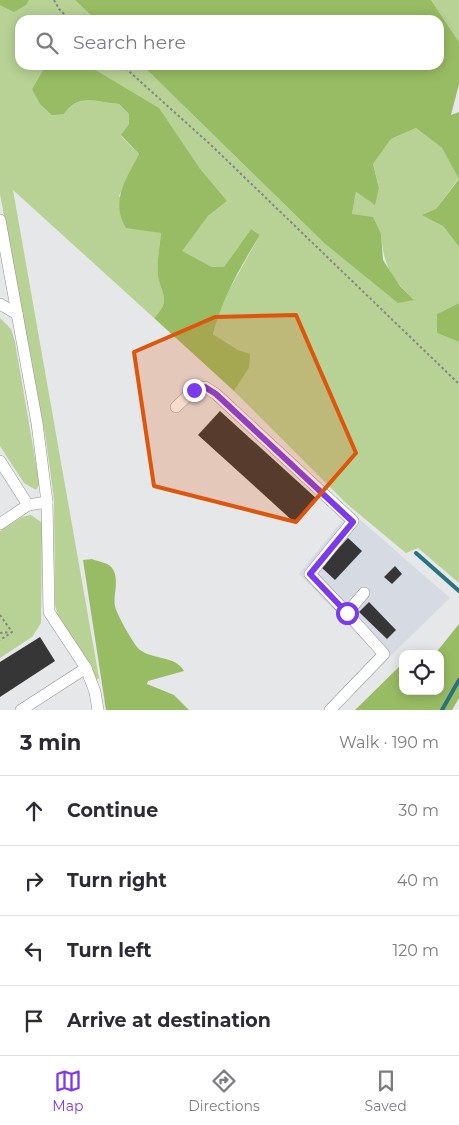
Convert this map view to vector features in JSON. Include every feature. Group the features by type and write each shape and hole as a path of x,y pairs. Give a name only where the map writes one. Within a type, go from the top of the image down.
{"lane":[{"path":"0,220 37,423 47,502 49,612 86,668 95,692 98,710"},
{"path":"0,304 17,314"},
{"path":"176,407 194,390 205,387 216,394 353,522 310,574 384,654 330,710"},
{"path":"0,461 28,506"},
{"path":"0,524 28,506 47,502"},
{"path":"347,613 364,594"},
{"path":"21,710 86,668"}],"path":[{"path":"54,0 65,15"},
{"path":"128,70 205,139 459,384"},
{"path":"0,615 12,632"},
{"path":"0,633 12,632"},
{"path":"0,640 12,632"}],"highlighted area":[{"path":"296,315 356,453 296,522 154,486 134,352 215,317"}],"shaded area":[{"path":"350,511 450,598 384,662 299,574"}],"green space":[{"path":"0,0 75,0 91,15 15,15 15,70 43,70 32,89 64,114 77,103 89,100 119,104 129,114 129,124 121,136 139,154 119,196 147,230 161,233 158,275 164,298 162,307 154,318 13,190 99,678 96,680 58,616 55,605 54,499 46,440 0,194"},
{"path":"0,0 29,0 26,5 14,12 0,5"},
{"path":"75,0 431,0 441,15 91,15"},
{"path":"431,0 459,0 459,42 444,20 444,15 441,15"},
{"path":"444,20 459,42 459,84 451,115 459,112 459,179 442,148 416,128 391,139 373,164 379,188 375,205 356,192 352,214 373,217 381,234 383,260 400,286 414,300 398,303 323,242 147,70 444,70"},
{"path":"43,70 95,70 159,108 200,169 227,201 208,216 182,251 212,267 224,267 251,229 260,235 239,270 227,295 213,334 238,350 250,354 249,368 234,391 154,318 164,302 158,276 161,233 126,228 119,208 125,181 139,154 121,135 129,124 129,114 119,104 89,100 76,103 64,114 52,115 40,104 32,89"},
{"path":"95,70 147,70 323,242 413,299 399,284 386,263 381,234 352,214 356,192 374,204 379,188 373,164 391,139 416,128 442,148 459,178 436,209 443,226 459,247 459,303 437,314 437,333 459,342 459,583 418,548 406,553 347,504 234,391 249,368 238,350 213,334 219,308 260,235 251,229 224,267 212,267 181,251 208,216 227,201 121,87"},
{"path":"459,179 459,247 443,226 422,215 436,209"},
{"path":"459,303 459,342 437,333 437,314"},
{"path":"0,318 11,329 15,342 38,476 39,485 36,490 24,483 0,446"},
{"path":"31,515 41,522 42,528 41,623 32,637 0,658 0,531 22,517"},
{"path":"92,559 108,564 112,568 116,577 115,606 124,627 137,647 148,654 175,662 184,671 148,681 147,684 174,695 189,710 106,710 83,560"},
{"path":"459,624 459,698 452,710 355,710 399,667 399,695 444,695 444,650 438,650"}],"building":[{"path":"220,411 317,499 295,523 198,435"},
{"path":"348,538 362,551 335,580 321,567"},
{"path":"395,566 402,574 392,584 384,577"},
{"path":"369,602 396,630 387,639 359,612"},
{"path":"40,637 55,661 0,697 0,662"}],"waterway":[{"path":"416,553 459,591"},
{"path":"442,710 459,680"}],"route":[{"path":"194,390 205,387 216,394 353,522 310,574 347,613"}]}
